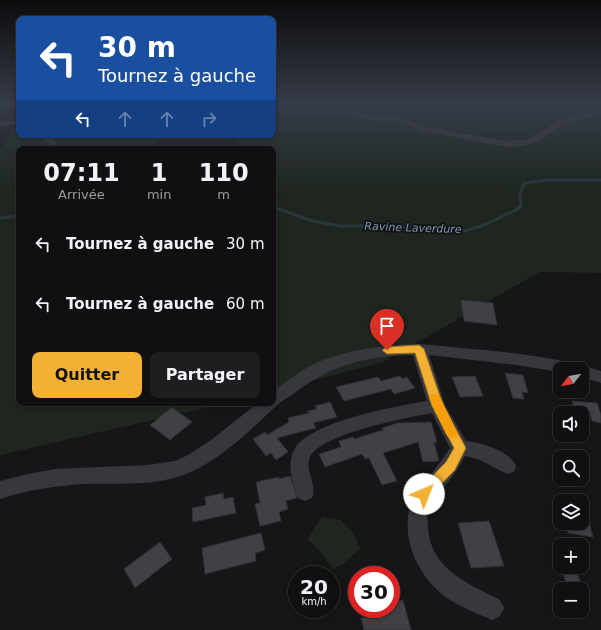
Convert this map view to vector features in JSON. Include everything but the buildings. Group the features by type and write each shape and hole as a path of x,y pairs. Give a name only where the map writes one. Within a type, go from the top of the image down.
{"street":[{"path":"442,132 506,144 520,144 537,139 545,132"},
{"path":"48,138 53,142 54,146"},
{"path":"419,349 437,406 460,448"},
{"path":"276,398 320,368 349,358 387,350 419,349 516,359 553,365"},
{"path":"589,373 601,377"},
{"path":"0,490 35,480 59,477 152,474 184,466 200,457 266,406"},
{"path":"306,492 300,461 306,448 317,440 352,425 401,412 437,406"},
{"path":"460,448 475,450 491,455 507,466"},
{"path":"460,448 450,466 424,494 418,508 416,527 420,545 433,568 451,587 492,608"}],"shaded area":[{"path":"11,132 16,132 16,138 157,138 156,146 16,146 16,406 214,406 0,455 0,150"},
{"path":"276,132 601,132 601,273 540,272 383,362 276,390 276,146 237,146 239,138 276,138"},
{"path":"322,517 341,520 355,535 360,549 343,564 339,566 331,566 320,551 307,539"}],"waterway":[{"name":"Ravine Laverdure","path":"276,208 312,221 340,226 385,226 464,231 482,226 516,210 521,206 520,194 524,183 547,180 601,180"},
{"name":"Ravine Laverdure","path":"0,218 16,216"}],"slow traffic":[{"path":"435,398 437,406 452,434"}],"route":[{"path":"387,350 419,349 437,406 460,448 450,466 424,494"}]}
